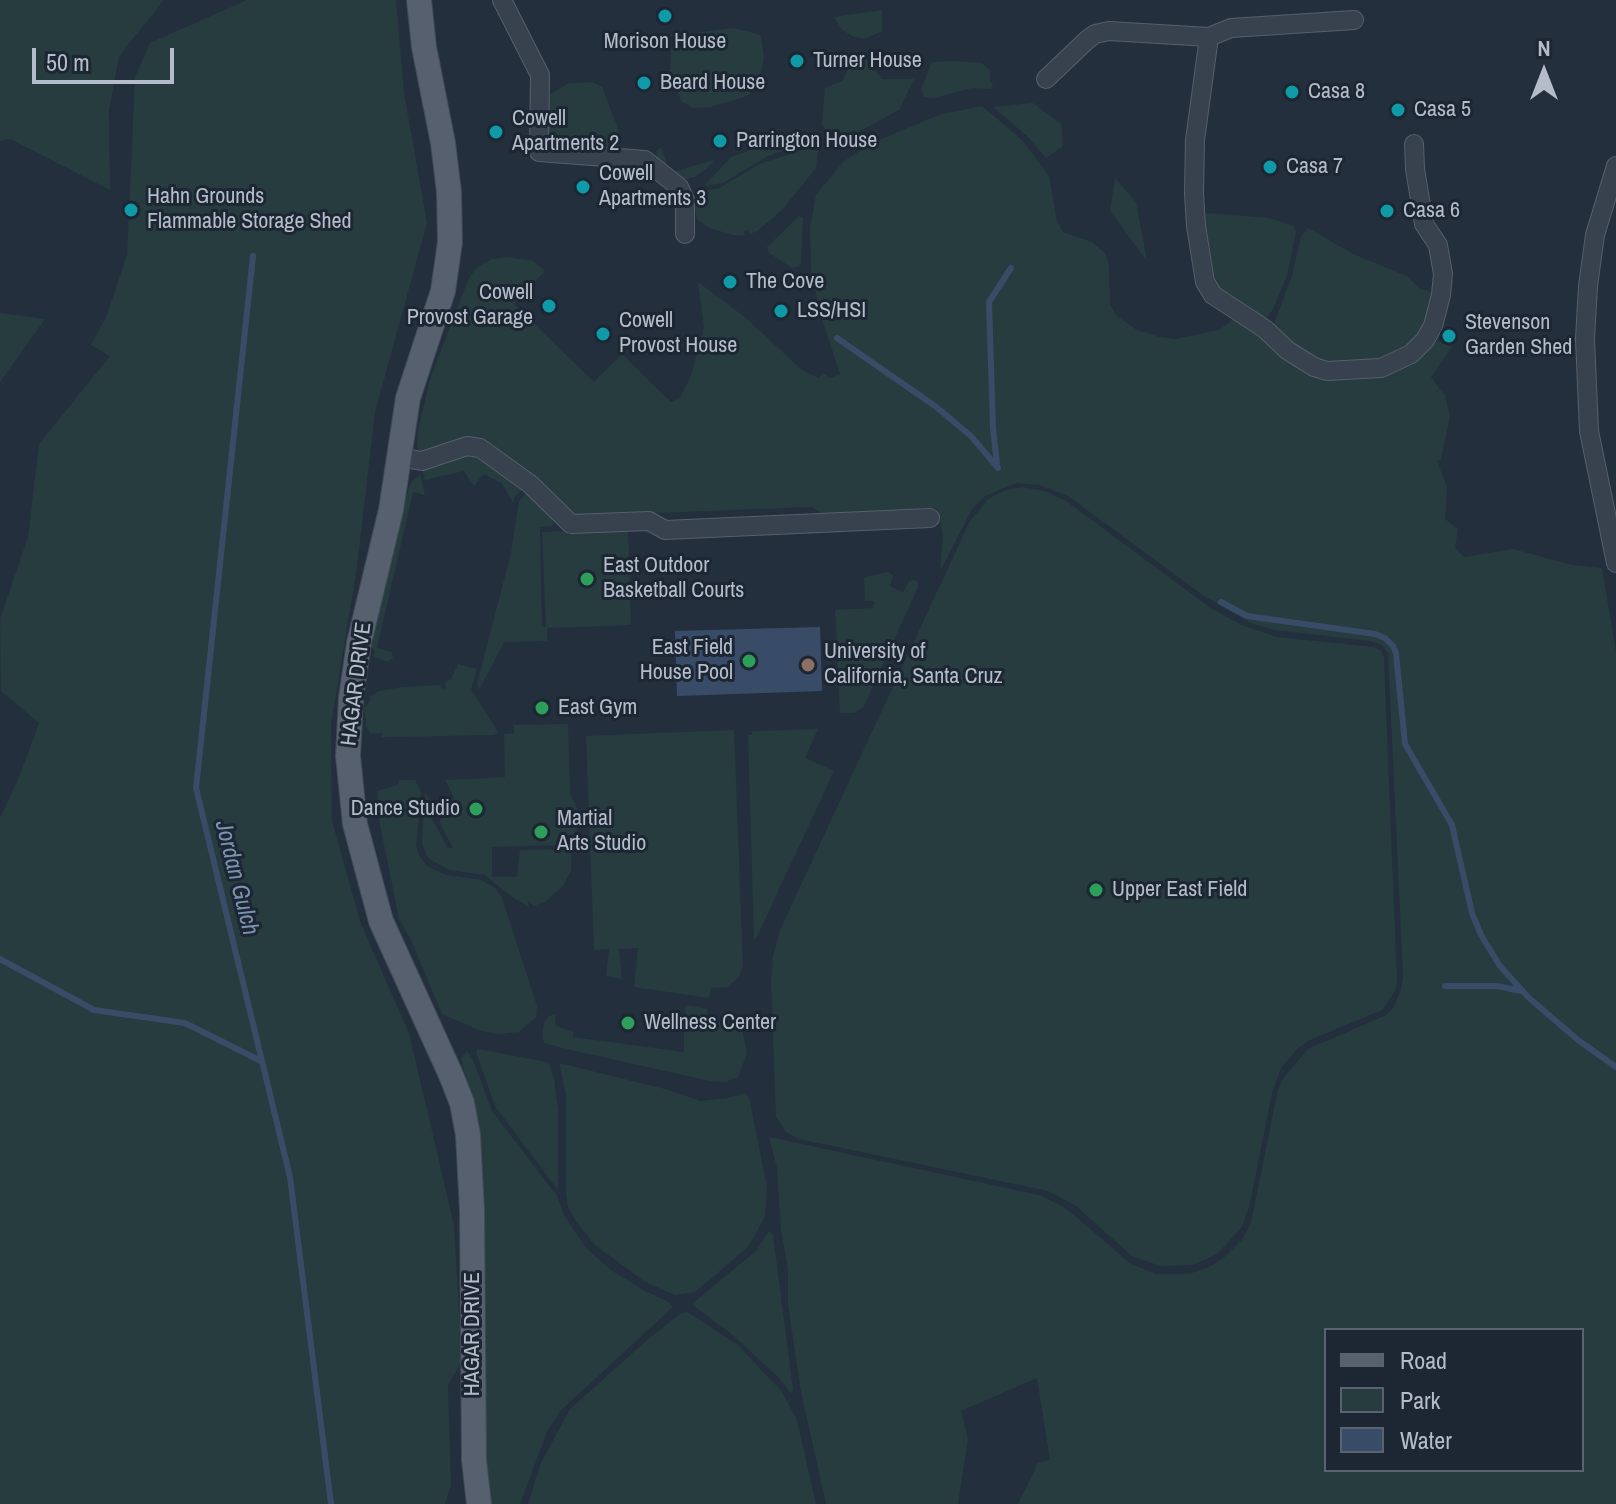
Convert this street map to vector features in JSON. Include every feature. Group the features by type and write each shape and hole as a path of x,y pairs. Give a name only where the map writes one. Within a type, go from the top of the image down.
{"main road":[{"name":"HAGAR DRIVE","path":"419,0 424,47 443,143 449,192 450,242 443,291 410,388 386,536 359,643 351,698 348,756 355,824 381,921 451,1075 462,1103 468,1135 474,1448 479,1504"}],"street":[{"path":"502,0 540,75 539,152 645,160 679,187 685,200 685,234"},
{"path":"1046,79 1095,34 1131,31 1209,37 1231,28 1354,20"},
{"path":"1209,37 1195,140 1194,193 1205,282 1213,295 1265,329 1287,350 1314,367 1327,371 1381,368 1411,354 1433,326 1443,274 1438,245 1424,224 1414,144"},
{"path":"1616,166 1595,235 1588,286 1585,354 1589,431 1616,563"},
{"path":"399,457 422,461 467,446 480,448 530,484 571,524 649,521 665,530 930,518"}],"green space":[{"path":"0,0 164,0 119,56 109,111 110,190 10,139 0,141"},
{"path":"247,0 396,0 404,93 427,223 375,412 357,567 331,724 332,821 361,924 409,1033 454,1225 462,1361 448,1385 451,1485 445,1504 0,1504 0,818 39,723 1,691 0,619 28,537 39,444 110,356 91,345 107,315 127,255 135,77 150,43"},
{"path":"882,10 882,31 865,39 842,30 834,17"},
{"path":"734,28 761,35 764,59 758,82 750,94 710,107 693,108 681,101 670,72 671,49 678,41 700,32"},
{"path":"857,52 866,55 869,64 882,79 914,79 899,110 856,133 855,130 848,134 848,138 836,140 830,138 822,125 825,88 842,81"},
{"path":"932,62 982,63 990,70 991,89 972,88 934,98 924,97 921,89"},
{"path":"592,82 602,87 619,131 613,147 592,151 566,145 549,134 545,112 549,95 569,83"},
{"path":"1033,103 1061,124 1063,146 1046,158 1027,136 993,107"},
{"path":"982,106 1022,140 1049,176 1057,222 1063,232 1092,242 1105,253 1109,264 1110,305 1117,316 1137,330 1175,339 1219,330 1234,319 1342,376 1435,340 1452,347 1431,377 1445,396 1450,416 1441,459 1437,461 1447,487 1445,519 1458,529 1455,548 1464,557 1513,549 1572,565 1602,568 1616,652 1616,1504 1018,1504 1038,1463 1050,1460 1037,1378 961,1411 968,1439 958,1504 826,1504 801,1392 788,1305 788,1269 781,1230 777,1168 769,1137 1039,1195 1067,1209 1131,1264 1156,1274 1189,1274 1211,1266 1226,1256 1242,1240 1251,1223 1278,1089 1284,1077 1308,1049 1386,1015 1393,1008 1401,990 1403,976 1388,653 1382,645 1274,630 1251,623 1204,596 1068,496 1040,485 1016,483 985,496 972,509 940,568 943,536 937,508 913,509 907,513 827,516 811,507 578,516 491,444 469,439 425,454 419,451 418,430 430,379 468,280 477,267 492,259 507,257 533,261 545,271 514,304 594,382 622,354 671,402 680,397 691,376 704,327 698,282 746,318 802,370 819,378 823,373 830,378 840,374 811,272 810,229 816,195 844,161 874,142 942,114"},
{"path":"775,142 776,149 788,149 766,157 723,183 704,186 731,157"},
{"path":"661,147 670,173 713,160 712,164 695,177 674,178 658,161 656,152"},
{"path":"812,147 818,150 816,168 783,209 757,231 750,234 748,230 743,231 745,235 733,235 709,228 697,219 694,202 699,191 718,189 759,164"},
{"path":"1115,178 1136,202 1147,261 1110,211"},
{"path":"1206,213 1269,218 1294,226 1296,232 1287,276 1266,319 1216,288 1203,217"},
{"path":"799,216 803,218 801,262 800,266 792,268 769,253 767,247"},
{"path":"1308,228 1353,254 1407,276 1419,288 1436,294 1424,331 1400,356 1344,367 1305,356 1273,326 1292,276 1301,237"},
{"path":"0,313 45,319 0,382"},
{"path":"471,452 524,487 513,503 502,483 483,474 474,486 464,471 425,480 422,469"},
{"path":"420,475 425,495 413,492 377,648 391,652 393,658 387,662 373,656 375,652 371,646 409,487"},
{"name":"Upper East Field","path":"1022,487 1045,491 1066,501 1212,609 1242,625 1277,637 1374,647 1381,651 1384,658 1395,991 1382,1010 1310,1040 1298,1048 1281,1068 1272,1093 1250,1203 1242,1227 1217,1254 1193,1265 1160,1266 1132,1256 1076,1206 1048,1191 799,1139 786,1132 776,1117 771,980 780,930 969,523 988,499 1006,490"},
{"path":"527,493 552,516 553,526 540,527 542,627 546,627 542,532 628,529 631,625 547,628 547,641 504,642 479,690 477,684 511,553 519,501"},
{"path":"889,572 893,576 890,586 903,592 909,581 913,580 917,581 918,587 863,708 854,713 840,713 835,610 873,608 874,601 865,601 864,577"},
{"path":"458,664 477,669 471,689 498,732 494,735 396,737 371,734 364,709 371,700 369,697 379,691 402,687 441,685 442,689 446,688 445,683 451,679"},
{"path":"568,724 570,793 582,819 568,845 492,847 492,877 517,877 520,850 572,849 571,870 563,886 545,902 534,906 527,900 529,906 513,898 485,875 449,870 428,858 422,843 425,793 433,803 428,812 448,848 453,848 439,822 454,797 445,780 505,777 504,734 514,733 514,725"},
{"path":"818,729 805,758 834,771 754,939 748,735 752,735 752,731"},
{"path":"734,730 743,965 739,977 728,987 711,988 709,998 634,987 638,948 619,949 622,979 606,976 609,949 594,950 586,736"},
{"path":"399,780 415,780 419,787 416,845 427,866 446,875 481,880 495,888 502,898 537,1006 536,1017 519,1032 499,1034 481,1031 442,1014 399,919 380,825 377,791 398,785"},
{"path":"685,1005 708,1009 706,1020 734,1024 742,1029 747,1054 738,1077 725,1082 710,1081 558,1047 545,1043 542,1038 544,1022 555,1015 556,1026 573,1032 573,1037 684,1052 684,1031 687,1029"},
{"path":"478,1049 547,1062 550,1066 558,1110 558,1190 495,1106 476,1052"},
{"path":"467,1051 492,1111 557,1196 564,1215 585,1247 611,1270 673,1307 560,1411 547,1432 520,1504 491,1504 487,1477 481,1148 478,1118 461,1059"},
{"path":"559,1063 669,1090 700,1101 745,1093 749,1097 767,1187 765,1217 748,1247 695,1292 675,1295 645,1282 595,1245 575,1220 568,1207 566,1193 566,1094"},
{"path":"769,1231 773,1235 791,1393 777,1376 693,1303 756,1251"},
{"path":"687,1312 738,1345 782,1392 797,1420 816,1504 528,1504 541,1463 570,1409 646,1341 681,1313"}],"water":[{"name":"East Field House Pool","path":"820,627 822,691 677,696 675,631"}],"waterway":[{"name":"Jordan Gulch","path":"253,256 196,788 290,1177 331,1504"},
{"path":"997,464 989,302 1011,268"},
{"path":"837,338 935,406 971,436 998,468"},
{"path":"1221,602 1247,616 1375,634 1393,646 1405,744 1452,825 1472,913 1481,935 1500,966 1528,997 1578,1040 1616,1067"},
{"path":"0,959 94,1010 185,1023 261,1061"},
{"path":"1445,986 1497,986 1521,991"}],"place":[{"name":"Morison House","path":"665,16"},
{"name":"Turner House","path":"797,61"},
{"name":"Beard House","path":"644,83"},
{"name":"Casa 8","path":"1292,92"},
{"name":"Casa 5","path":"1398,110"},
{"name":"Cowell Apartments 2","path":"496,132"},
{"name":"Parrington House","path":"720,141"},
{"name":"Casa 7","path":"1270,167"},
{"name":"Cowell Apartments 3","path":"583,187"},
{"name":"Hahn Grounds Flammable Storage Shed","path":"131,210"},
{"name":"Casa 6","path":"1387,211"},
{"name":"The Cove","path":"730,282"},
{"name":"Cowell Provost Garage","path":"549,306"},
{"name":"LSS/HSI","path":"781,311"},
{"name":"Cowell Provost House","path":"603,334"},
{"name":"Stevenson Garden Shed","path":"1449,336"},
{"name":"East Outdoor Basketball Courts","path":"587,579"},
{"name":"East Field House Pool","path":"749,661"},
{"name":"University of California, Santa Cruz","path":"808,665"},
{"name":"East Gym","path":"542,708"},
{"name":"Dance Studio","path":"476,809"},
{"name":"Martial Arts Studio","path":"541,832"},
{"name":"Upper East Field","path":"1096,890"},
{"name":"Wellness Center","path":"628,1023"}]}
